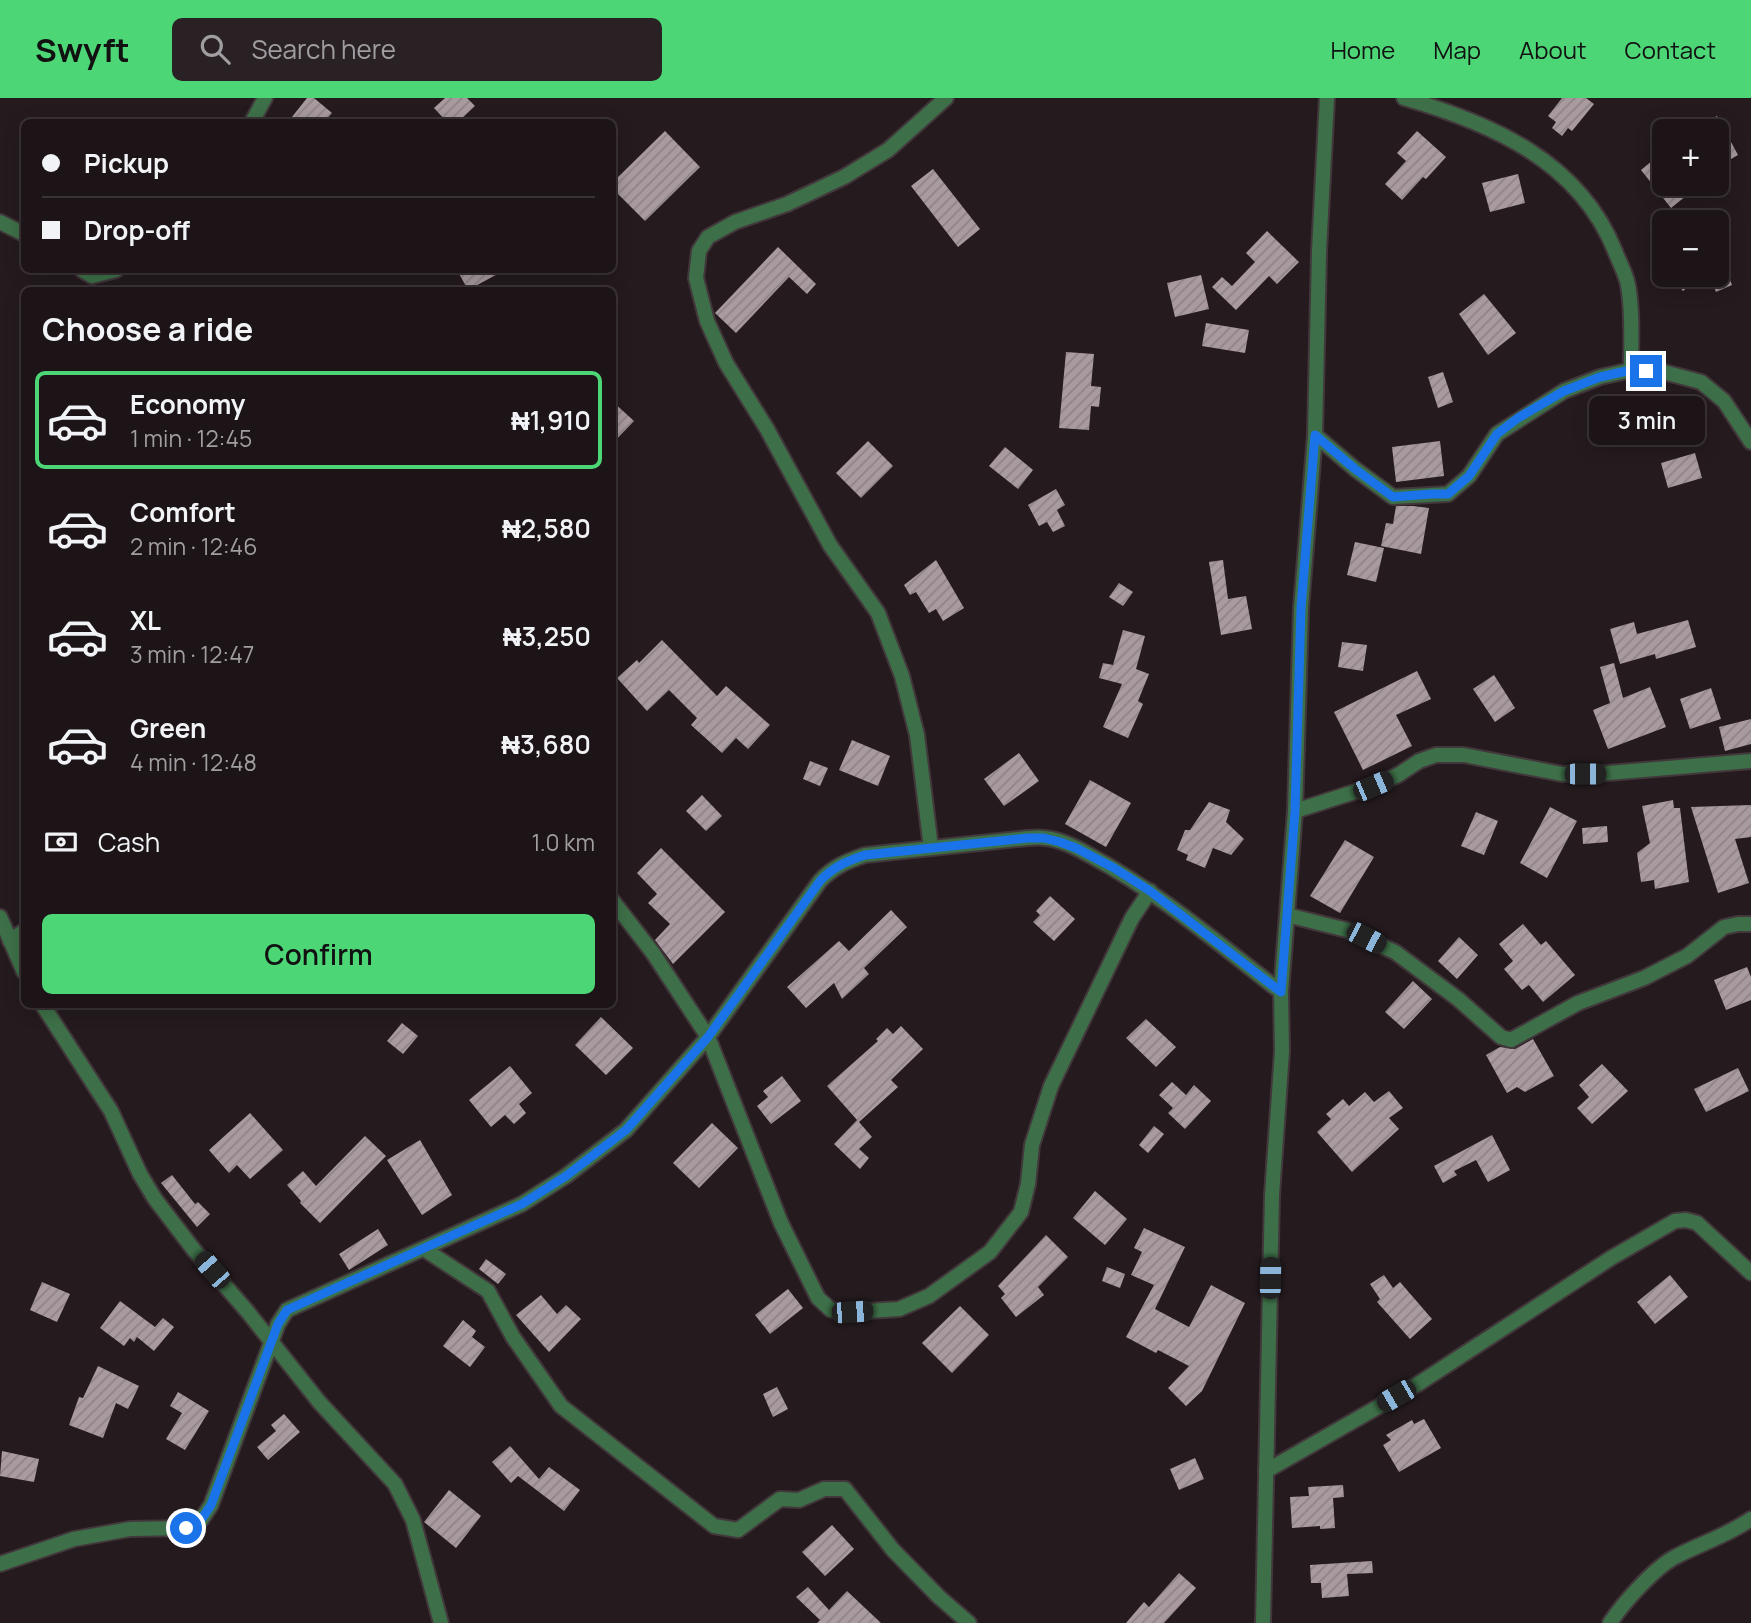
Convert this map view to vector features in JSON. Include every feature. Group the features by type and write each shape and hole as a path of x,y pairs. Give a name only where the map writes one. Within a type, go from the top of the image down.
{"street":[{"path":"254,119 265,98"},
{"path":"931,848 917,735 902,676 878,613 830,545 774,441 726,363 707,321 696,278 699,251 708,237 735,222 786,204 844,177 888,150 946,98"},
{"path":"1263,1623 1272,1195 1282,1051 1281,992 1295,811 1301,608 1315,435 1319,252 1327,98"},
{"path":"1404,98 1463,116 1507,137 1552,165 1590,203 1609,235 1628,284 1631,370"},
{"path":"0,222 21,232"},
{"path":"87,273 92,276 104,273"},
{"path":"1315,435 1393,497 1448,494 1469,476 1497,434 1518,418 1564,391 1600,377 1631,370 1661,371 1702,382 1724,401 1751,442"},
{"path":"1295,811 1373,786 1398,775 1419,761 1436,755 1464,755 1562,774 1608,773 1751,761"},
{"path":"0,1564 74,1539 130,1529 186,1528 201,1520 211,1505 278,1324 287,1310 522,1204 566,1176 626,1130 708,1037 802,904 829,871 844,862 865,855 1044,838 1076,848 1150,891 1281,992"},
{"path":"616,905 653,953 708,1037 781,1223 818,1298 831,1310 852,1312 899,1309 929,1296 990,1252 1021,1212 1028,1184 1032,1145 1051,1086 1132,918 1150,891"},
{"path":"1287,915 1347,930 1395,952 1458,999 1502,1037 1511,1040 1578,1003 1644,978 1687,956 1724,927 1751,924"},
{"path":"0,917 21,965"},
{"path":"10,941 21,933"},
{"path":"45,1008 111,1111 140,1174 155,1199 320,1403 395,1484 413,1520 441,1623"},
{"path":"1266,1471 1418,1384 1661,1227 1686,1220 1696,1223 1751,1273"},
{"path":"424,1249 488,1291 513,1337 561,1406 714,1526 738,1530 780,1499 799,1500 824,1489 845,1489 893,1550 969,1623"},
{"path":"1610,1623 1647,1580 1673,1558 1732,1532 1751,1519"}],"building":[{"path":"307,98 314,98 332,113 327,119 290,119"},
{"path":"445,98 467,98 475,106 461,119 444,119 434,108"},
{"path":"1562,98 1586,98 1594,104 1572,131 1568,128 1562,136 1552,128 1556,122 1548,116"},
{"path":"665,131 700,167 645,221 616,192 616,179"},
{"path":"1417,131 1446,157 1402,200 1385,184 1406,161 1397,153"},
{"path":"1729,138 1738,155 1729,160"},
{"path":"1652,161 1652,184 1641,170"},
{"path":"933,169 980,229 958,247 911,186"},
{"path":"1518,174 1525,203 1490,212 1482,183"},
{"path":"1662,196 1686,196 1671,208"},
{"path":"1267,231 1299,262 1277,284 1269,276 1236,310 1212,287 1222,277 1232,286 1255,262 1246,253"},
{"path":"778,247 816,284 807,294 789,277 736,333 715,313"},
{"path":"459,273 499,273 474,287 466,287"},
{"path":"1201,275 1209,309 1175,317 1167,283"},
{"path":"1714,287 1727,287 1716,292"},
{"path":"1484,294 1516,333 1488,355 1459,314"},
{"path":"1206,323 1249,330 1245,353 1202,346"},
{"path":"1066,352 1094,354 1091,386 1101,387 1099,407 1091,406 1089,430 1059,428"},
{"path":"1443,372 1453,402 1438,408 1428,377"},
{"path":"616,405 634,421 616,440"},
{"path":"868,441 893,466 861,498 836,473"},
{"path":"1440,441 1444,476 1396,482 1392,447"},
{"path":"1005,447 1033,470 1018,489 989,466"},
{"path":"1695,453 1702,478 1668,488 1661,463"},
{"path":"1056,489 1065,505 1057,510 1065,526 1053,532 1047,522 1039,526 1028,505"},
{"path":"1396,506 1429,508 1421,554 1381,546 1386,523 1393,524"},
{"path":"1355,542 1384,548 1376,582 1347,575"},
{"path":"936,560 964,608 943,621 936,609 929,613 916,592 910,595 904,585"},
{"path":"1223,560 1228,599 1246,596 1252,629 1221,635 1209,562"},
{"path":"1119,583 1133,592 1123,606 1109,597"},
{"path":"1688,620 1696,647 1656,659 1655,654 1620,664 1610,629 1634,622 1637,634"},
{"path":"1123,630 1145,636 1136,669 1149,674 1138,701 1143,704 1128,738 1103,727 1122,684 1099,678 1103,663 1113,665"},
{"path":"662,640 717,696 726,686 770,725 748,749 736,738 722,753 691,725 697,718 669,690 647,711 617,678 637,660 639,663"},
{"path":"1342,642 1367,645 1363,671 1338,667"},
{"path":"1614,663 1623,698 1650,687 1666,727 1608,749 1593,710 1610,703 1600,667"},
{"path":"1417,671 1431,699 1396,715 1412,746 1363,770 1334,712"},
{"path":"1494,675 1515,708 1495,722 1473,689"},
{"path":"1711,688 1721,719 1690,729 1680,699"},
{"path":"1751,719 1751,744 1725,751 1719,727"},
{"path":"852,740 890,756 878,786 839,770"},
{"path":"1019,753 1039,781 1004,806 984,779"},
{"path":"810,761 828,768 820,786 803,779"},
{"path":"1090,780 1131,803 1106,847 1065,824"},
{"path":"702,795 722,816 706,831 686,811"},
{"path":"1673,800 1674,808 1680,808 1689,882 1655,889 1654,880 1641,882 1637,853 1650,843 1642,806"},
{"path":"1209,802 1230,810 1226,822 1244,839 1231,855 1213,848 1205,868 1186,860 1188,855 1177,850 1185,830 1190,830"},
{"path":"1751,805 1751,837 1735,839 1749,883 1718,893 1691,807"},
{"path":"1550,807 1577,821 1547,878 1520,863"},
{"path":"1476,812 1498,821 1484,855 1461,846"},
{"path":"1607,826 1608,842 1583,844 1582,828"},
{"path":"1345,840 1374,857 1340,913 1310,896"},
{"path":"661,848 725,912 673,964 655,940 670,924 648,903 657,894 637,873"},
{"path":"1050,896 1075,919 1054,941 1033,922 1040,915 1036,911"},
{"path":"891,910 907,927 864,968 869,974 842,999 834,983 806,1008 787,987 839,941 849,951"},
{"path":"1523,924 1541,945 1546,941 1575,975 1543,1002 1529,985 1522,990 1504,969 1513,961 1499,944"},
{"path":"1459,937 1478,955 1457,979 1438,961"},
{"path":"1747,967 1751,977 1751,1000 1726,1010 1714,980"},
{"path":"1413,981 1432,999 1404,1029 1385,1012"},
{"path":"601,1017 633,1048 606,1075 575,1045"},
{"path":"1146,1019 1176,1047 1156,1067 1126,1038"},
{"path":"402,1023 418,1036 403,1054 387,1041"},
{"path":"901,1026 923,1049 891,1080 898,1087 859,1122 872,1137 859,1149 869,1158 860,1169 834,1144 857,1120 827,1086 878,1041 876,1039 887,1028 893,1034"},
{"path":"1533,1039 1554,1076 1525,1092 1517,1087 1507,1093 1486,1055 1500,1047 1515,1049"},
{"path":"1602,1064 1628,1091 1592,1124 1577,1108 1589,1097 1579,1085"},
{"path":"510,1066 532,1093 519,1104 526,1113 514,1124 505,1115 491,1127 469,1100"},
{"path":"1738,1068 1749,1091 1706,1112 1694,1089"},
{"path":"782,1076 801,1101 771,1124 757,1106 768,1097 763,1091"},
{"path":"1172,1082 1186,1095 1194,1085 1211,1101 1185,1129 1168,1113 1173,1108 1159,1095"},
{"path":"1389,1091 1403,1108 1389,1118 1399,1129 1352,1172 1317,1132 1331,1119 1326,1114 1343,1099 1349,1106 1365,1092 1374,1102"},
{"path":"250,1113 283,1150 250,1179 237,1165 229,1173 209,1150"},
{"path":"712,1123 738,1148 699,1188 673,1163"},
{"path":"1154,1126 1164,1134 1148,1153 1139,1145"},
{"path":"1492,1135 1510,1170 1488,1182 1476,1160 1454,1171 1457,1175 1443,1183 1434,1166"},
{"path":"365,1136 386,1156 320,1223 287,1185 303,1171 316,1186"},
{"path":"420,1140 452,1195 422,1215 387,1160"},
{"path":"172,1175 195,1204 198,1202 210,1214 197,1227 161,1183"},
{"path":"1095,1191 1127,1219 1105,1245 1073,1218"},
{"path":"1144,1228 1185,1247 1155,1309 1189,1327 1211,1285 1245,1303 1202,1391 1186,1406 1168,1388 1189,1366 1126,1337 1154,1285 1131,1275 1142,1252 1134,1248"},
{"path":"378,1229 388,1245 349,1270 339,1254"},
{"path":"1046,1235 1068,1257 1038,1287 1044,1295 1016,1317 1001,1298 1005,1294 998,1286"},
{"path":"486,1259 506,1274 498,1284 479,1269"},
{"path":"1107,1267 1125,1274 1120,1288 1102,1281"},
{"path":"1384,1275 1393,1288 1400,1282 1432,1319 1410,1339 1377,1302 1380,1299 1370,1284"},
{"path":"1670,1275 1688,1297 1655,1324 1637,1302"},
{"path":"42,1282 70,1294 57,1322 30,1310"},
{"path":"788,1289 803,1308 770,1334 755,1315"},
{"path":"541,1295 557,1314 566,1305 581,1319 549,1352 516,1315"},
{"path":"120,1301 155,1327 163,1318 174,1327 154,1351 137,1337 134,1342 130,1338 124,1346 100,1328"},
{"path":"960,1306 989,1335 952,1373 922,1343"},
{"path":"463,1320 476,1331 472,1337 485,1347 470,1367 443,1346"},
{"path":"98,1366 139,1386 128,1409 116,1403 103,1438 69,1425 79,1397 83,1398"},
{"path":"777,1387 788,1409 773,1417 763,1394"},
{"path":"178,1392 209,1411 185,1450 166,1439 182,1413 170,1406"},
{"path":"284,1414 300,1432 268,1460 257,1447 276,1431 271,1425"},
{"path":"1424,1419 1441,1448 1399,1472 1383,1445 1391,1440 1386,1435 1412,1420 1414,1424"},
{"path":"510,1446 539,1479 549,1467 580,1490 564,1511 518,1476 511,1483 492,1462"},
{"path":"2,1451 39,1459 34,1482 0,1476"},
{"path":"1195,1458 1204,1479 1179,1490 1170,1469"},
{"path":"1343,1485 1344,1497 1333,1498 1335,1528 1292,1528 1290,1497 1309,1496 1308,1487"},
{"path":"449,1490 481,1516 456,1548 424,1522"},
{"path":"832,1525 854,1549 825,1576 802,1552"},
{"path":"1372,1561 1373,1573 1347,1574 1349,1596 1322,1598 1321,1583 1311,1583 1310,1565"},
{"path":"1179,1573 1196,1588 1164,1623 1126,1623 1144,1602 1149,1607"},
{"path":"808,1587 829,1610 847,1591 881,1623 817,1623 820,1620 796,1597"}],"route":[{"path":"186,1528 201,1520 211,1505 278,1324 287,1310 522,1204 566,1176 626,1130 708,1037 820,881 829,871 844,862 865,855 1044,838 1076,848 1150,891 1281,992 1295,811 1301,608 1315,435 1393,497 1448,494 1469,476 1497,434 1518,418 1564,391 1600,377 1631,370 1646,371"}]}
